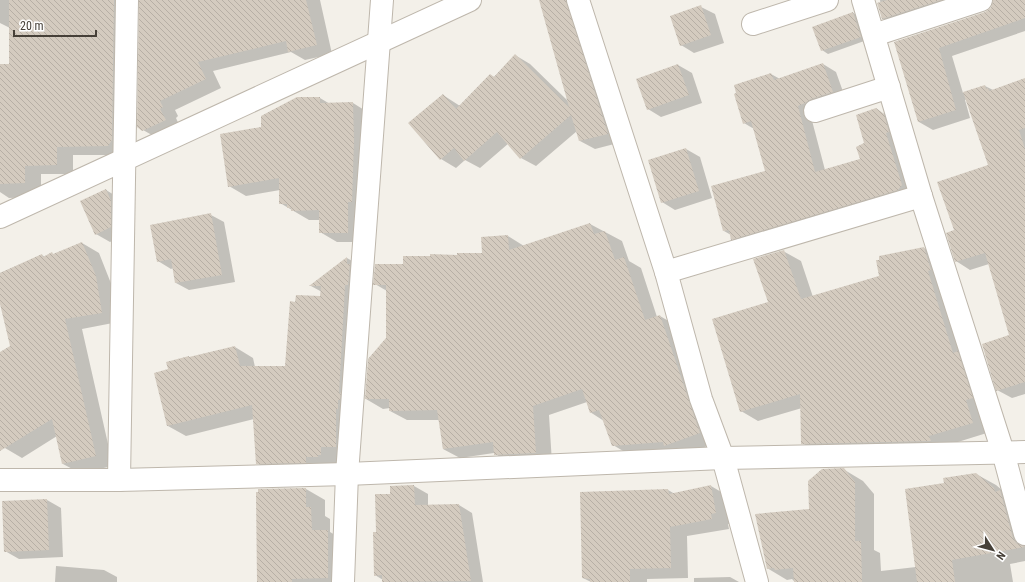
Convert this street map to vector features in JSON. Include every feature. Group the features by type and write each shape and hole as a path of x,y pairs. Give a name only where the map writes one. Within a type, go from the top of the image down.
{"street":[{"path":"119,480 127,0"},
{"path":"343,582 347,474 382,0"},
{"path":"0,217 470,0"},
{"path":"578,0 666,272 701,399 723,458 757,582"},
{"path":"753,24 827,0"},
{"path":"864,0 921,196 1003,452 1025,534"},
{"path":"874,35 981,0"},
{"path":"815,111 889,87"},
{"path":"666,272 921,196"},
{"path":"0,480 119,480 347,474 723,458 1025,452"}],"building":[{"path":"9,0 114,0 112,140 108,146 57,147 57,165 25,166 25,183 0,184 0,64 9,64"},
{"path":"139,0 306,0 317,45 288,52 286,41 198,62 206,79 160,101 163,107 160,109 166,120 142,131 137,127"},
{"path":"539,0 566,0 608,134 579,141 571,115 520,159 497,132 464,161 454,148 440,160 408,123 443,94 456,109 490,74 494,77 515,54 569,107"},
{"path":"887,0 941,0 882,19 877,3"},
{"path":"993,0 1025,0 1025,18 939,48 956,110 918,122 894,42 985,12 991,8"},
{"path":"701,5 711,35 680,46 670,16"},
{"path":"853,12 861,37 821,51 812,27"},
{"path":"823,63 833,92 811,99 798,106 815,172 860,159 856,147 864,143 856,115 876,108 884,114 889,132 886,133 902,185 898,190 731,240 729,230 723,231 711,186 765,171 751,121 743,124 734,94 736,93 734,85 771,73 774,80"},
{"path":"678,64 689,95 647,110 636,79"},
{"path":"1025,78 1025,128 1019,130 1025,149 1025,382 996,391 982,344 1009,335 985,253 955,262 946,233 954,230 937,182 988,165 963,92 985,85 986,89 988,88 989,91"},
{"path":"297,97 320,97 320,103 353,102 354,141 352,202 348,202 348,233 319,233 319,210 291,211 291,208 287,208 287,204 279,204 279,178 228,187 220,134 261,127 261,116"},
{"path":"686,148 699,191 661,203 648,160"},
{"path":"106,189 111,201 111,227 95,235 80,201"},
{"path":"211,213 222,275 175,283 171,259 157,262 150,225"},
{"path":"590,223 594,234 605,231 615,260 624,257 645,320 660,315 700,433 664,446 663,442 612,446 599,410 590,413 582,389 533,406 536,453 494,455 493,442 443,449 437,410 389,411 389,399 365,399 368,359 386,338 386,285 373,285 375,264 403,264 403,256 482,253 481,237 508,235 509,250"},
{"path":"82,242 96,276 102,313 65,319 96,456 62,464 52,419 0,451 0,352 10,346 0,304 0,273 42,254 43,257 52,252 53,254"},
{"path":"924,247 931,270 928,271 953,353 958,351 973,398 966,400 973,423 929,436 931,441 801,444 800,394 740,412 712,319 768,302 753,259 784,250 801,299 879,276 876,260 879,260 879,256"},
{"path":"347,257 347,264 350,264 348,285 345,285 339,394 341,392 340,400 338,400 338,409 336,409 336,447 321,447 321,455 318,455 318,457 306,457 306,463 256,464 252,405 167,426 154,373 168,369 166,362 235,346 240,366 285,366 290,301 295,302 296,295 320,296 321,286 309,286"},
{"path":"844,468 855,482 855,541 861,541 862,582 794,582 793,568 775,570 774,568 767,569 755,514 809,509 808,481 822,469"},
{"path":"976,473 994,488 995,492 1000,490 1013,538 1016,543 1025,547 952,560 955,582 917,582 905,489 944,483 943,478"},
{"path":"414,485 415,505 459,504 471,581 382,582 382,575 374,576 373,532 376,532 375,494 390,494 390,486"},
{"path":"711,485 716,513 711,514 712,519 670,527 671,568 630,569 630,582 590,582 590,579 582,578 580,492 668,489 669,494"},
{"path":"306,488 306,507 311,507 312,530 328,530 328,578 292,579 292,582 257,582 256,492 258,492 258,489"},
{"path":"47,499 49,550 4,552 2,501"}]}
